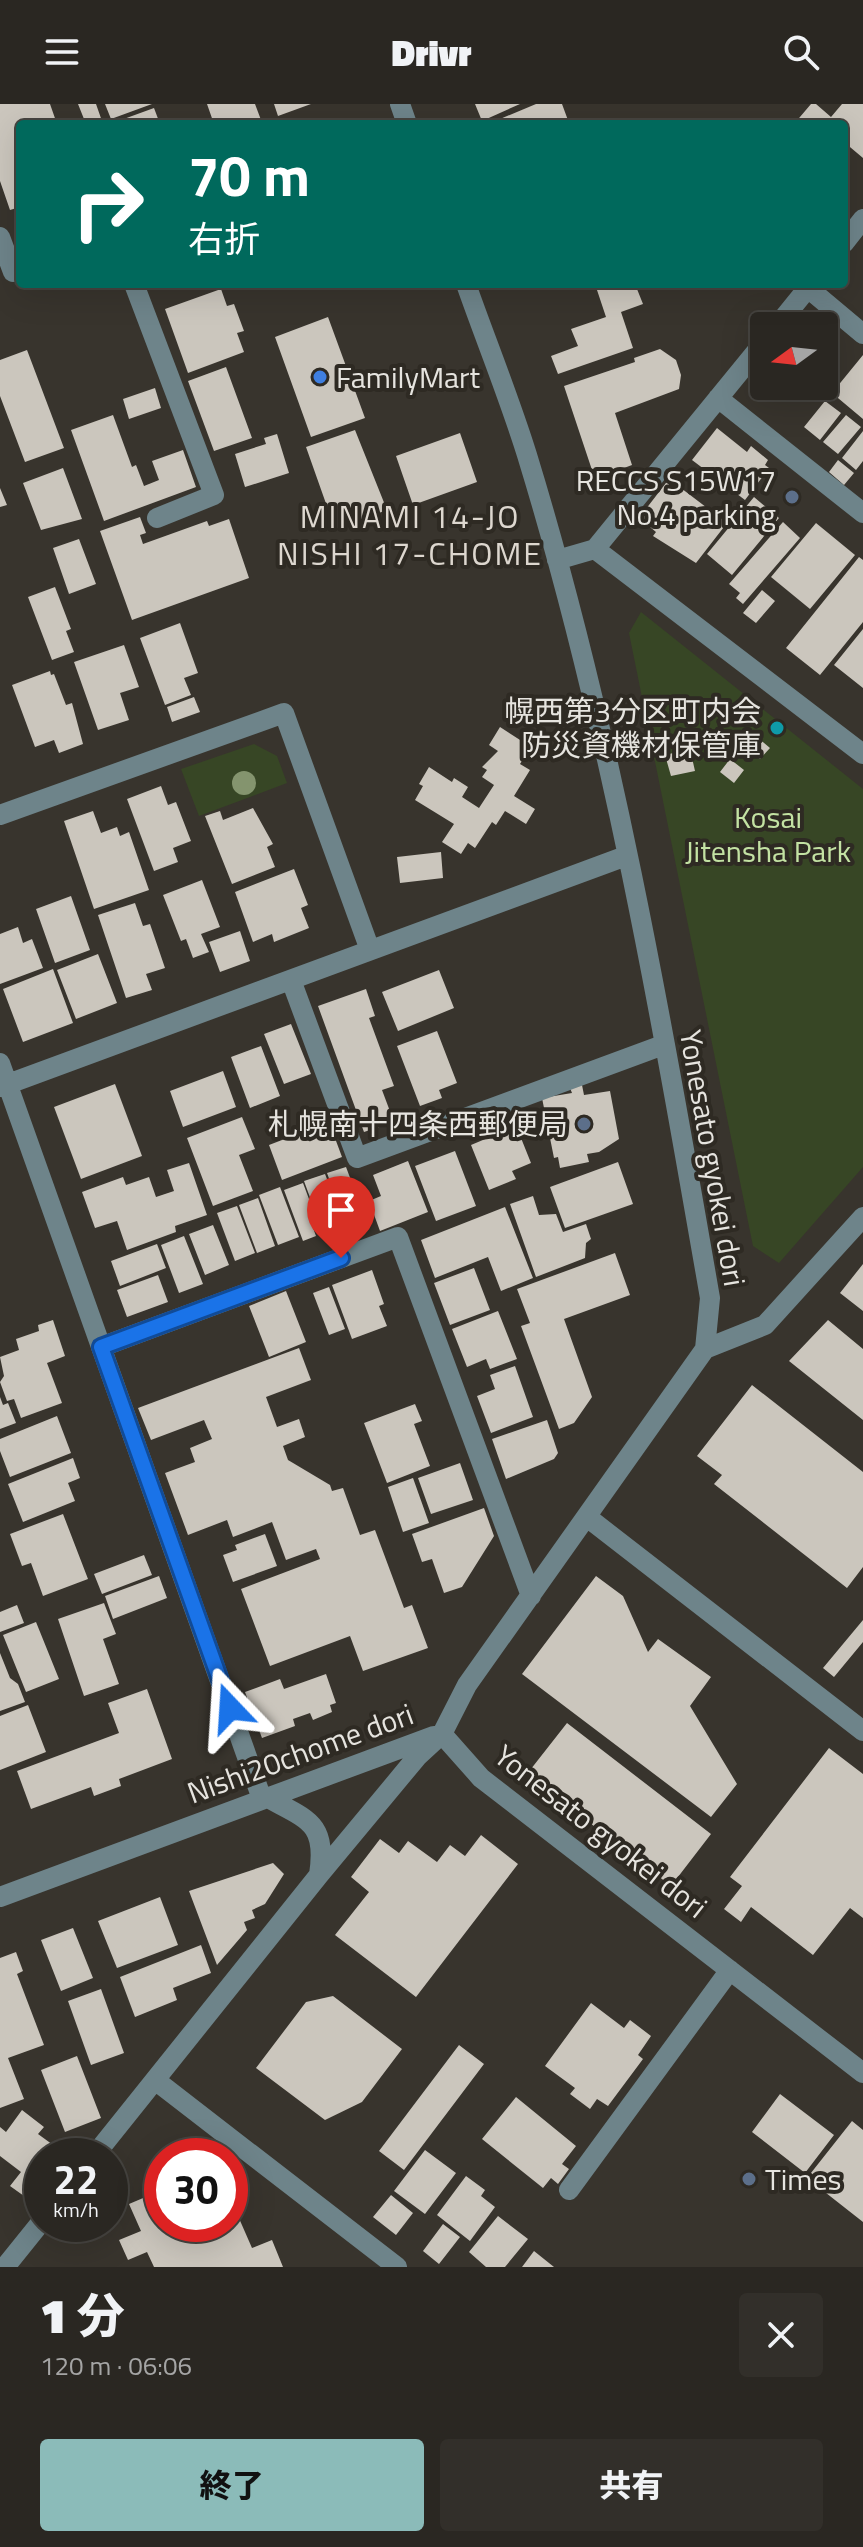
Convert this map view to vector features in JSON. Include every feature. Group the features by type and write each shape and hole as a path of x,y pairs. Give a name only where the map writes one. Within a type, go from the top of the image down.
{"street":[{"path":"848,238 863,219"},
{"path":"0,237 11,273"},
{"path":"136,288 214,495 157,518"},
{"name":"Yonesato gyokei dori","path":"467,288 526,452 557,560 626,856 710,1298 705,1349 467,1685 442,1734 481,1778 863,2073"},
{"path":"789,312 808,288"},
{"path":"812,288 863,334"},
{"path":"557,560 595,549 750,359"},
{"path":"718,398 863,513"},
{"path":"595,549 863,754"},
{"path":"0,815 284,713 370,950"},
{"path":"4,1086 626,856"},
{"path":"291,980 357,1158 663,1045"},
{"path":"0,1063 4,1086 264,1798 312,1822 323,1847 319,1875"},
{"path":"705,1349 765,1325 863,1217"},
{"path":"101,1347 398,1237 531,1596"},
{"path":"587,1517 863,1731"},
{"path":"108,2138 319,1875 417,1757 442,1734"},
{"name":"Nishi20chome dori","path":"1,1895 442,1734"},
{"path":"569,2190 730,1970"},
{"path":"155,2080 397,2267"},
{"path":"5,2267 25,2242"}],"green space":[{"name":"Kosai Jitensha Park","path":"641,612 863,789 863,1167 779,1263 753,1246 629,633"},
{"path":"254,744 277,756 287,783 199,816 181,769"}],"building":[{"path":"0,104 50,104 56,120 16,120 16,208 10,210 0,181"},
{"path":"78,104 96,104 102,120 84,120"},
{"path":"105,104 152,104 111,119"},
{"path":"207,104 255,104 261,120 213,120"},
{"path":"274,104 311,104 278,116"},
{"path":"475,104 520,104 484,120"},
{"path":"536,104 562,104 568,120 500,120"},
{"path":"811,104 816,104 831,117 842,104 863,104 863,158 848,145 848,120 797,120"},
{"path":"154,108 158,120 121,120"},
{"path":"596,288 637,288 643,304 621,312 633,348 558,374 551,356 578,346 571,329 606,317"},
{"path":"221,289 227,306 234,304 244,331 237,333 244,352 188,373 165,309"},
{"name":"FamilyMart","path":"328,317 365,418 311,437 275,337"},
{"path":"660,349 676,360 681,375 679,389 615,413 632,465 616,471 619,481 598,488 564,386 635,362 634,358"},
{"path":"27,350 64,448 25,462 0,396 0,360"},
{"path":"863,355 863,419 838,398 838,386"},
{"path":"226,367 252,438 214,451 188,381"},
{"path":"155,388 161,408 129,419 123,399"},
{"path":"825,401 841,413 820,440 804,427"},
{"path":"113,415 132,467 136,465 144,486 159,480 152,461 183,450 196,487 104,521 71,430"},
{"path":"846,415 861,427 838,454 823,442"},
{"path":"717,428 747,452 751,446 768,460 765,465 769,468 745,500 692,460"},
{"path":"355,430 387,510 335,529 306,447"},
{"path":"863,431 863,461 856,470 842,458"},
{"path":"460,433 477,482 413,505 396,456"},
{"path":"277,434 289,473 245,487 235,454 266,444 264,438"},
{"path":"838,460 854,473 844,485 829,472"},
{"path":"63,468 82,519 41,530 23,483"},
{"path":"669,479 727,523 696,563 653,536 656,532 639,518"},
{"path":"0,488 7,505 0,507"},
{"path":"754,497 779,518 732,575 707,554"},
{"path":"140,517 146,533 140,535 143,544 207,521 209,526 229,519 249,578 132,620 100,531"},
{"path":"783,522 800,538 743,604 736,598 740,593 729,584"},
{"path":"816,523 855,555 810,609 771,577"},
{"path":"79,539 96,584 69,594 53,548"},
{"path":"859,557 863,560 863,622 820,675 786,648"},
{"path":"55,587 71,629 66,631 74,652 52,660 28,597"},
{"path":"762,590 775,601 756,623 743,613"},
{"path":"180,623 198,673 184,678 191,695 165,705 140,638"},
{"path":"863,629 863,688 834,665"},
{"path":"124,645 139,687 120,693 129,720 98,730 74,662"},
{"path":"50,671 66,705 72,703 83,744 59,753 54,740 35,747 12,685"},
{"path":"194,697 200,712 172,722 167,707"},
{"name":"幌西第3分区町内会 防災資機材保管庫","path":"775,720 785,729 780,735 770,727"},
{"path":"500,727 531,747 520,764 530,770 514,796 535,809 526,824 505,811 496,825 492,822 475,848 468,843 461,854 442,842 454,824 415,800 423,786 419,784 429,767 452,782 454,778 468,787 462,797 479,808 494,785 482,777 487,770 482,767 498,751 489,745"},
{"path":"758,738 770,748 760,759 748,750"},
{"path":"690,749 695,771 671,776 665,755"},
{"path":"730,759 744,770 734,783 720,772"},
{"path":"161,786 168,805 176,802 191,841 173,848 178,862 154,871 127,799"},
{"path":"253,808 273,844 267,847 275,867 232,884 205,816 220,811 223,820"},
{"path":"93,811 101,833 117,827 120,836 129,832 149,890 94,909 64,821"},
{"path":"441,852 443,878 400,883 397,857"},
{"path":"294,869 308,905 301,908 309,928 274,942 272,934 253,942 235,892"},
{"path":"202,880 220,927 201,934 209,952 193,958 186,939 181,941 163,895"},
{"path":"71,896 90,950 55,963 36,909"},
{"path":"135,903 143,926 150,924 165,968 146,974 152,990 126,998 98,915"},
{"path":"18,927 23,943 32,939 43,968 0,984 0,934"},
{"path":"240,931 250,961 220,972 209,942"},
{"path":"98,954 117,1003 76,1019 57,970"},
{"path":"53,969 73,1023 23,1042 3,989"},
{"path":"439,970 454,1008 398,1031 382,992"},
{"path":"366,989 375,1016 369,1018 394,1086 382,1090 394,1122 364,1132 318,1006"},
{"path":"291,1024 311,1074 284,1084 264,1034"},
{"path":"437,1031 457,1083 439,1090 442,1098 420,1106 397,1046"},
{"path":"261,1046 280,1096 250,1108 231,1057"},
{"path":"223,1071 236,1107 183,1127 170,1091"},
{"path":"115,1084 142,1156 81,1179 54,1107"},
{"path":"582,1085 584,1095 610,1091 619,1139 599,1152 587,1154 589,1162 560,1168 558,1157 554,1158 542,1098 572,1093 570,1088"},
{"path":"242,1117 255,1149 239,1155 253,1191 213,1206 187,1138"},
{"path":"329,1122 342,1157 282,1180 269,1145"},
{"path":"515,1123 531,1163 512,1171 516,1179 489,1190 471,1145 490,1137 488,1133"},
{"path":"455,1151 476,1206 436,1221 415,1166"},
{"path":"408,1161 428,1212 380,1231 369,1201 381,1196 373,1175"},
{"path":"618,1162 633,1204 565,1228 550,1187"},
{"path":"189,1163 207,1215 175,1226 176,1232 127,1250 117,1221 95,1228 82,1192 123,1177 126,1185 149,1177 156,1197 174,1191 167,1170"},
{"path":"346,1167 358,1199 339,1206 327,1173"},
{"path":"325,1174 338,1207 316,1214 304,1181"},
{"path":"303,1183 315,1215 309,1217 316,1236 303,1241 284,1190"},
{"path":"280,1187 299,1237 278,1245 259,1195"},
{"path":"533,1196 539,1215 556,1214 563,1232 586,1224 591,1239 586,1243 585,1258 536,1277 510,1204"},
{"path":"258,1198 275,1246 257,1253 239,1205"},
{"path":"237,1206 255,1253 235,1261 217,1213"},
{"path":"505,1207 533,1278 501,1291 488,1257 435,1278 421,1240"},
{"path":"213,1225 229,1265 205,1275 189,1234"},
{"path":"184,1236 203,1284 179,1293 161,1245"},
{"path":"157,1244 166,1268 120,1286 111,1261"},
{"path":"615,1253 630,1295 564,1319 592,1397 574,1423 559,1429 521,1326 530,1323 517,1289"},
{"path":"863,1264 863,1311 840,1293"},
{"path":"474,1268 490,1310 450,1325 434,1283"},
{"path":"372,1270 384,1304 379,1306 387,1326 352,1339 332,1285"},
{"path":"158,1275 168,1302 127,1317 117,1290"},
{"path":"329,1287 345,1329 329,1335 313,1293"},
{"path":"286,1291 306,1342 269,1357 249,1306"},
{"path":"498,1311 517,1359 490,1369 486,1359 467,1367 452,1329"},
{"path":"53,1320 65,1356 47,1363 62,1403 21,1418 14,1399 7,1401 0,1382 4,1376 0,1357 19,1350 16,1339 39,1331 38,1325"},
{"path":"828,1320 863,1349 863,1420 789,1361"},
{"path":"299,1348 311,1380 266,1397 277,1427 299,1419 305,1437 283,1446 288,1460 330,1485 332,1491 343,1488 360,1535 375,1530 404,1608 412,1605 428,1648 363,1671 350,1636 270,1666 241,1589 320,1559 316,1549 286,1560 272,1522 233,1537 227,1520 188,1535 165,1473 195,1462 190,1448 212,1439 204,1420 151,1440 138,1408"},
{"path":"515,1366 533,1417 491,1433 477,1396 495,1389 490,1375"},
{"path":"752,1385 863,1472 863,1567 847,1588 714,1484 722,1475 697,1456"},
{"path":"0,1397 3,1405 8,1403 16,1423 0,1429"},
{"path":"415,1404 422,1421 414,1424 430,1466 387,1483 364,1423"},
{"path":"57,1416 71,1453 10,1477 0,1451 0,1439"},
{"path":"547,1420 558,1453 554,1459 506,1479 492,1439"},
{"path":"73,1458 80,1478 68,1483 75,1501 23,1522 8,1484"},
{"path":"460,1463 473,1500 431,1514 418,1478"},
{"path":"413,1478 429,1523 403,1532 388,1487"},
{"path":"484,1508 494,1536 462,1587 444,1593 432,1559 422,1562 412,1534"},
{"path":"63,1514 88,1579 43,1596 31,1563 22,1566 10,1534"},
{"path":"265,1534 277,1566 233,1582 223,1555 237,1550 235,1545"},
{"path":"144,1555 152,1575 102,1594 94,1574"},
{"path":"159,1576 167,1598 113,1619 105,1596"},
{"path":"596,1576 623,1596 648,1652 658,1639 711,1677 690,1706 737,1784 711,1817 522,1674"},
{"path":"104,1603 116,1634 103,1639 119,1684 84,1696 58,1619"},
{"path":"17,1605 24,1623 0,1632 0,1612"},
{"path":"863,1620 863,1642 834,1677 823,1668"},
{"path":"36,1622 59,1679 26,1692 3,1635"},
{"path":"0,1653 10,1678 18,1684 25,1702 0,1711"},
{"path":"326,1674 336,1703 330,1705 332,1712 313,1720 310,1713 293,1719 295,1726 262,1738 245,1692 280,1679 284,1689"},
{"path":"147,1689 172,1759 119,1779 121,1786 94,1796 91,1787 31,1809 17,1771 119,1733 108,1703"},
{"path":"28,1705 46,1752 0,1770 0,1716"},
{"path":"567,1723 711,1834 671,1886 527,1774"},
{"path":"829,1748 863,1774 863,1918 850,1908 813,1955 751,1907 741,1922 724,1909 742,1886 730,1877"},
{"path":"481,1835 518,1864 416,1997 335,1935 369,1892 351,1877 380,1839 399,1853 408,1841 437,1862 450,1845 465,1856"},
{"path":"273,1863 284,1874 265,1904 252,1910 255,1918 244,1922 247,1930 217,1965 189,1891"},
{"path":"160,1897 178,1945 117,1968 98,1921"},
{"path":"73,1928 93,1978 61,1991 41,1940"},
{"path":"201,1945 211,1973 173,1988 177,2000 135,2017 120,1977"},
{"path":"16,1952 23,1971 17,1974 44,2045 8,2058 24,2099 0,2108 0,1958"},
{"path":"101,1989 124,2053 91,2065 68,2001"},
{"path":"333,1996 402,2049 362,2102 325,2120 256,2068 306,2002"},
{"path":"591,2003 624,2028 630,2020 651,2036 638,2055 643,2059 608,2106 597,2099 590,2109 570,2094 575,2088 545,2066"},
{"path":"459,2045 484,2064 404,2170 379,2151"},
{"path":"77,2056 101,2118 65,2132 41,2070"},
{"path":"780,2094 834,2135 805,2173 752,2132"},
{"path":"516,2097 576,2146 562,2164 569,2169 558,2184 551,2178 543,2188 482,2139"},
{"path":"22,2110 44,2127 38,2134 44,2138 24,2138 24,2196 10,2186 21,2172 0,2156 0,2127 6,2132"},
{"path":"852,2121 863,2130 863,2222 807,2178"},
{"path":"425,2150 456,2173 425,2214 394,2191"},
{"path":"466,2176 485,2190 481,2196 495,2207 470,2241 437,2215"},
{"path":"391,2195 413,2213 396,2235 373,2217"},
{"path":"144,2198 144,2242 248,2242 248,2239 252,2248 272,2240 283,2267 154,2267 147,2252 128,2260 120,2242 128,2242 128,2236 141,2231 129,2204"},
{"path":"498,2216 528,2239 505,2267 486,2267 469,2252"},
{"path":"443,2224 460,2237 439,2264 423,2251"},
{"path":"534,2251 554,2267 522,2267"}],"place":[{"name":"FamilyMart","path":"320,377"},
{"name":"RECCS S15W17 No.4 parking","path":"792,497"},
{"name":"幌西第3分区町内会 防災資機材保管庫","path":"777,728"},
{"name":"札幌南十四条西郵便局","path":"584,1124"},
{"name":"Times","path":"749,2179"}],"district":[{"name":"MINAMI 14-JO NISHI 17-CHOME","path":"410,534"}],"route":[{"path":"230,1708 101,1347 341,1258"}]}
